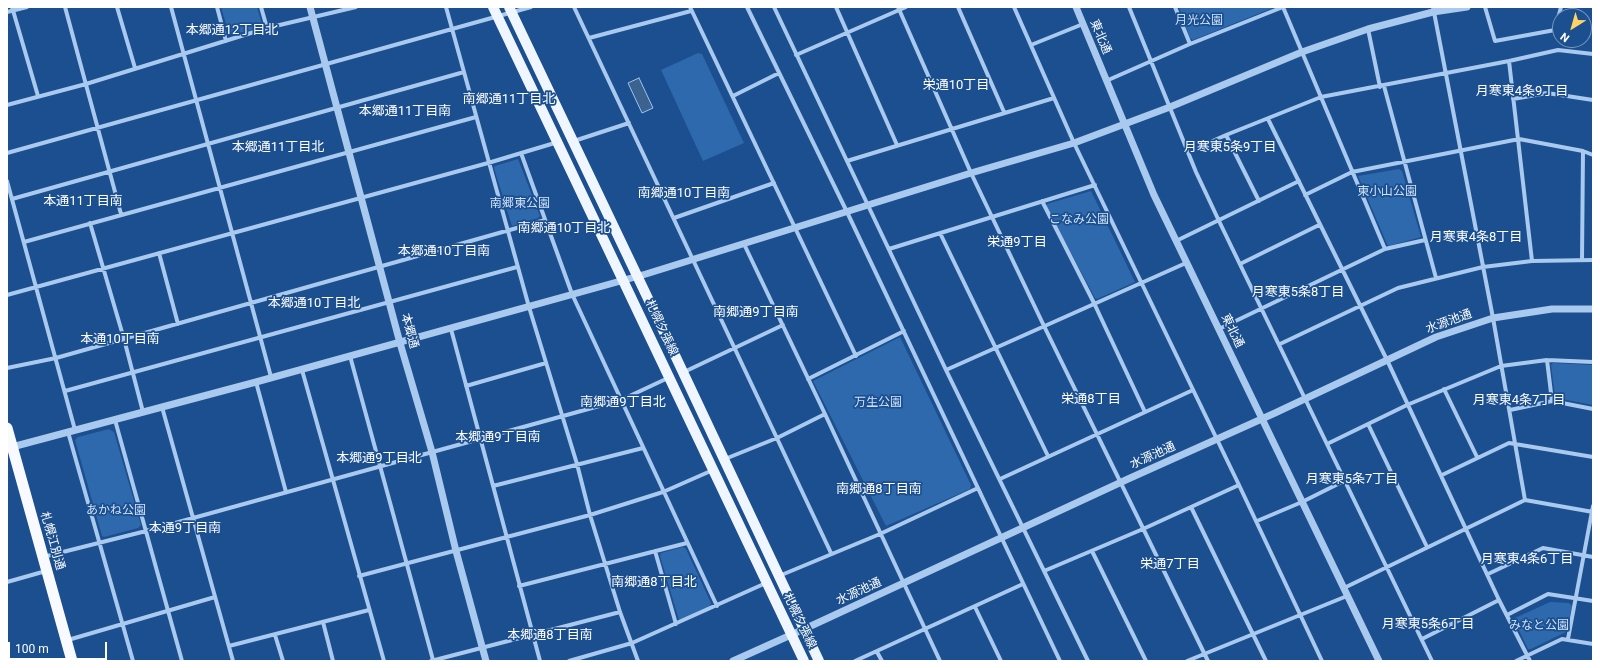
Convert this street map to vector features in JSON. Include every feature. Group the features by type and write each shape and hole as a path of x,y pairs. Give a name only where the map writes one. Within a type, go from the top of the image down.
{"highway":[{"name":"札幌江別通","path":"7,428 11,454 43,557 72,661"}],"main road":[{"name":"札幌夕張線","path":"493,7 624,279 790,635 804,661"},
{"name":"札幌夕張線","path":"510,10 819,661"}],"street":[{"path":"7,12 12,9 27,7"},
{"path":"64,7 121,214"},
{"path":"117,7 135,68"},
{"path":"171,7 271,377"},
{"path":"217,7 226,41"},
{"path":"261,7 267,28"},
{"name":"本郷通","path":"310,7 324,64 390,301 400,343 432,452 481,648 486,661"},
{"path":"7,105 86,84 267,28 356,7"},
{"path":"446,7 517,267 577,464 590,515 605,564 620,612 638,661"},
{"path":"7,153 196,99 497,17 510,10 531,7"},
{"path":"574,7 590,38 831,553"},
{"path":"747,7 779,73 851,211 904,332 1060,661"},
{"path":"774,7 867,206 1000,479 1022,529 1088,661"},
{"path":"836,7 897,145"},
{"path":"796,55 898,9 906,7"},
{"path":"958,7 1004,112"},
{"path":"1014,7 1074,143 1240,485 1322,661"},
{"name":"東北通","path":"1076,7 1154,195 1379,661"},
{"path":"1129,7 1188,152 1219,221 1280,344 1344,481 1432,661"},
{"path":"1174,7 1190,44"},
{"path":"1106,80 1190,44 1283,7 1385,249"},
{"path":"11,454 72,431 302,370 637,276 971,173 1074,143 1170,107 1302,52 1368,29 1433,10 1467,7"},
{"path":"1485,7 1495,41 1555,30 1561,7"},
{"path":"12,9 38,96"},
{"path":"590,38 690,9 856,356"},
{"path":"898,9 971,173 1208,661"},
{"path":"1433,10 1493,318 1526,500"},
{"path":"1031,44 1083,24"},
{"path":"1368,29 1382,86 1436,278"},
{"path":"1188,152 1226,135 1321,98 1558,50 1593,54"},
{"path":"1509,61 1532,261"},
{"path":"12,199 464,72"},
{"path":"732,96 779,73"},
{"path":"1513,99 1547,93 1593,100"},
{"path":"847,161 1054,98"},
{"path":"24,242 476,117"},
{"path":"1268,119 1442,475 1499,600 1530,661"},
{"path":"573,142 629,123"},
{"path":"1226,135 1259,201"},
{"path":"1305,195 1352,172 1519,139 1583,151 1593,155"},
{"path":"7,295 488,163 558,142"},
{"path":"1582,260 1583,151"},
{"path":"521,153 572,294 717,606"},
{"path":"7,181 65,391 72,431 100,542 133,661"},
{"path":"1176,242 1299,181"},
{"path":"674,218 774,183"},
{"path":"889,249 1095,185"},
{"path":"1042,202 1094,303 1145,412"},
{"path":"7,368 56,358 546,220"},
{"path":"90,223 124,339 143,412"},
{"path":"1240,264 1319,225"},
{"path":"940,233 1048,456"},
{"path":"1219,330 1385,249 1425,240"},
{"path":"744,244 940,661"},
{"path":"159,253 178,324"},
{"path":"1280,344 1398,288 1482,267 1532,261 1593,260"},
{"path":"946,370 1186,263"},
{"path":"65,391 517,267"},
{"name":"水源池通","path":"733,661 1022,529 1120,482 1262,419 1436,337 1493,318 1552,309 1593,309"},
{"path":"683,372 783,325"},
{"path":"451,329 540,661"},
{"path":"808,380 904,332"},
{"path":"350,356 432,661 620,612"},
{"path":"1548,360 1552,401"},
{"path":"1327,444 1444,388 1501,366 1548,360 1593,362"},
{"path":"466,386 546,363"},
{"path":"302,370 368,610 384,661"},
{"path":"43,557 146,531 621,400 669,378"},
{"path":"256,382 286,492"},
{"path":"1444,388 1477,457"},
{"path":"1000,479 1096,433 1193,390"},
{"path":"1510,410 1552,401 1593,409"},
{"path":"162,407 233,661"},
{"path":"724,460 776,438 825,414"},
{"path":"115,420 182,661"},
{"path":"1368,424 1427,547"},
{"path":"1442,475 1509,443 1593,457"},
{"path":"493,486 643,448"},
{"path":"359,576 590,515 664,492 713,470"},
{"path":"1256,521 1302,502 1344,481"},
{"path":"1044,571 1143,529 1240,485"},
{"path":"779,576 831,553 880,534 978,488"},
{"path":"1344,588 1386,566 1526,500 1592,511"},
{"path":"1568,639 1593,506"},
{"path":"1191,507 1266,661"},
{"path":"519,586 687,543"},
{"path":"1488,574 1543,548 1593,557"},
{"path":"655,551 676,624"},
{"path":"1092,551 1146,661"},
{"path":"7,582 47,571"},
{"path":"569,661 632,643 767,583"},
{"path":"855,661 1023,584"},
{"path":"1507,615 1548,594 1593,601"},
{"path":"1187,661 1301,616 1347,596"},
{"path":"66,640 215,597"},
{"path":"1422,639 1499,600"},
{"path":"975,607 1001,661"},
{"path":"229,646 368,610"},
{"path":"322,622 333,661"},
{"path":"275,635 283,661"},
{"path":"1516,661 1562,639 1593,644"},
{"path":"877,652 882,661"}],"green space":[{"path":"221,7 257,7 262,24 261,27 232,35 229,34"},
{"name":"月光公園","path":"1179,7 1275,7 1193,40 1190,38"},
{"path":"698,53 702,54 744,143 703,161 661,70"},
{"name":"南郷東公園","path":"518,159 540,216 538,218 512,226 494,168 495,166"},
{"name":"東小山公園","path":"1399,169 1402,171 1421,237 1389,246 1358,176"},
{"name":"こなみ公園","path":"1091,191 1135,282 1097,299 1095,298 1047,208 1047,204"},
{"name":"万生公園","path":"900,337 971,485 970,489 886,526 813,381"},
{"path":"1553,363 1593,365 1593,405 1557,398 1555,396 1551,365"},
{"name":"あかね公園","path":"109,429 114,432 141,525 138,528 104,537 102,536 75,440 78,437"},
{"path":"683,547 686,549 711,603 709,608 679,620 660,556 661,553"},
{"name":"みなと公園","path":"1550,602 1569,603 1572,606 1566,632 1531,649 1528,649 1515,622 1515,618"}],"shaded area":[{"path":"639,78 653,108 642,113 628,83"}],"district":[{"name":"本郷通12丁目北","path":"232,31"},
{"name":"栄通10丁目","path":"956,86"},
{"name":"月寒東4条9丁目","path":"1522,92"},
{"name":"南郷通11丁目北","path":"509,100"},
{"name":"本郷通11丁目南","path":"405,112"},
{"name":"本郷通11丁目北","path":"278,148"},
{"name":"月寒東5条9丁目","path":"1230,148"},
{"name":"南郷通10丁目南","path":"684,194"},
{"name":"本通11丁目南","path":"83,202"},
{"name":"南郷通10丁目北","path":"564,229"},
{"name":"月寒東4条8丁目","path":"1476,238"},
{"name":"栄通9丁目","path":"1017,243"},
{"name":"本郷通10丁目南","path":"444,252"},
{"name":"月寒東5条8丁目","path":"1298,293"},
{"name":"本郷通10丁目北","path":"314,304"},
{"name":"南郷通9丁目南","path":"756,313"},
{"name":"本通10丁目南","path":"120,340"},
{"name":"栄通8丁目","path":"1091,400"},
{"name":"月寒東4条7丁目","path":"1519,401"},
{"name":"南郷通9丁目北","path":"623,403"},
{"name":"本郷通9丁目南","path":"498,438"},
{"name":"本郷通9丁目北","path":"379,459"},
{"name":"月寒東5条7丁目","path":"1352,480"},
{"name":"南郷通8丁目南","path":"879,490"},
{"name":"本通9丁目南","path":"185,529"},
{"name":"月寒東4条6丁目","path":"1527,560"},
{"name":"栄通7丁目","path":"1170,565"},
{"name":"南郷通8丁目北","path":"654,583"},
{"name":"月寒東5条6丁目","path":"1428,625"},
{"name":"本郷通8丁目南","path":"550,636"}]}
